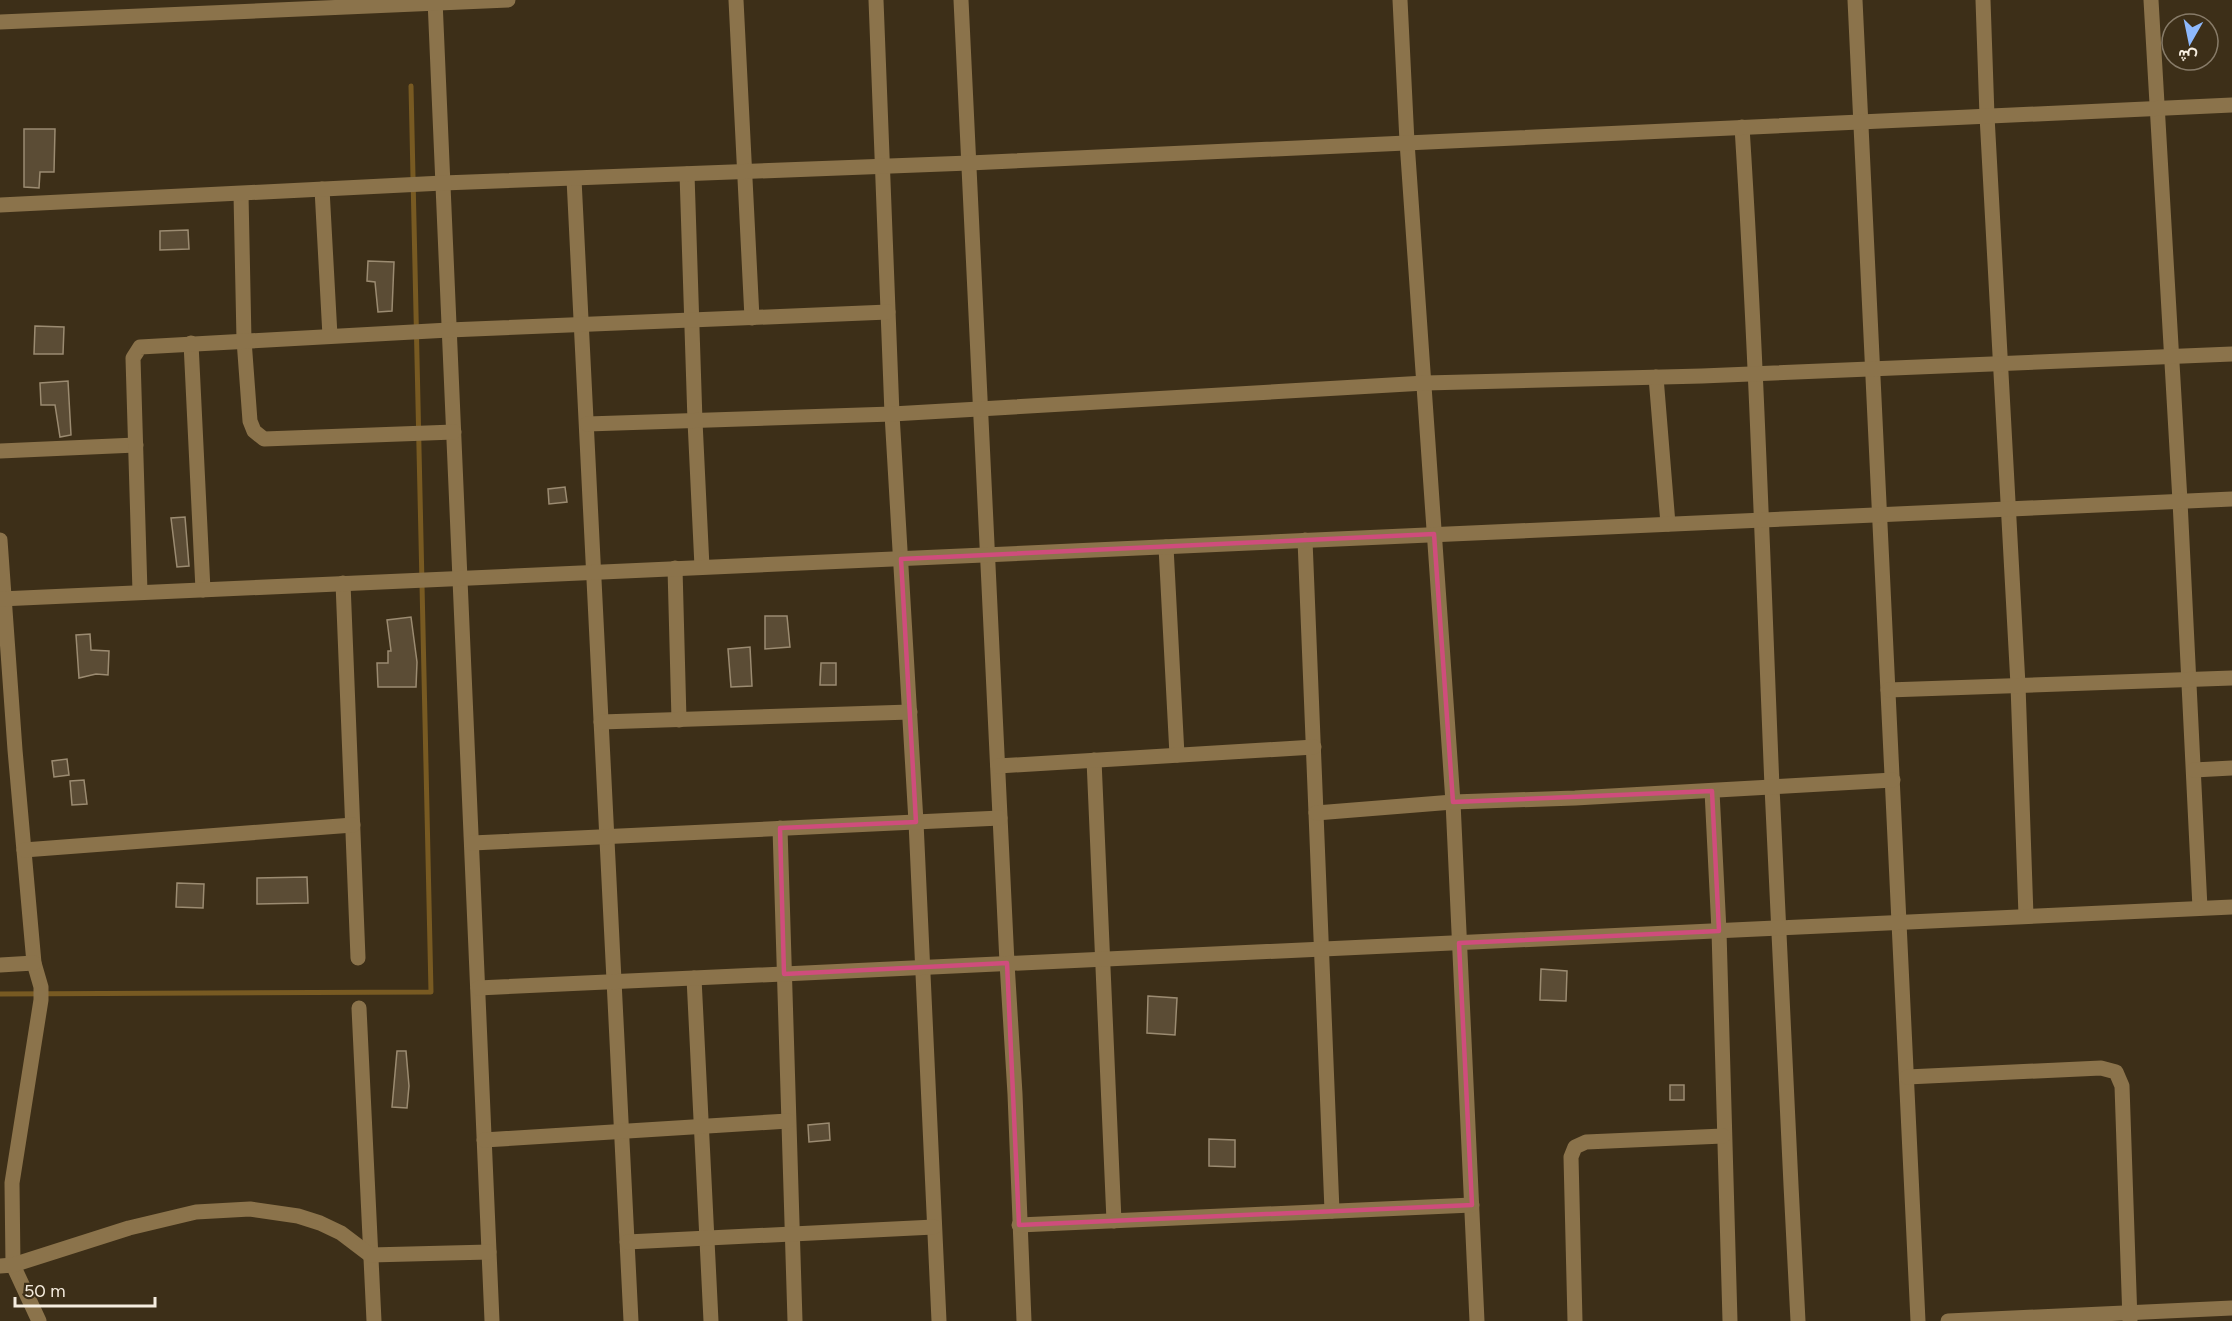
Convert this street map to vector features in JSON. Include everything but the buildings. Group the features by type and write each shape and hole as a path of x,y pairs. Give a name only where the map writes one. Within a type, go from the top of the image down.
{"street":[{"path":"0,22 508,0"},
{"path":"736,0 752,318"},
{"path":"876,0 892,414 916,822 939,1321"},
{"path":"961,0 1015,1094 1024,1321"},
{"path":"1401,0 1407,142 1453,802 1477,1321"},
{"path":"1855,0 1918,1321"},
{"path":"1983,0 1987,116 2018,685 2026,916"},
{"path":"2151,0 2180,501 2200,908"},
{"path":"435,2 492,1321"},
{"path":"0,205 443,183 969,163 2232,105"},
{"path":"1742,127 1751,260 1772,788 1798,1321"},
{"path":"687,174 702,567"},
{"path":"574,179 631,1321"},
{"path":"322,189 330,336"},
{"path":"241,194 244,340 250,421 254,431 264,439 454,432"},
{"path":"140,592 133,358 140,347 449,330 888,312"},
{"path":"190,343 203,590"},
{"path":"587,424 892,414 1425,383 1874,370 2232,354"},
{"path":"1656,377 1668,524"},
{"path":"0,451 136,445"},
{"path":"2,599 2232,499"},
{"path":"0,540 8,751 24,850 34,963 41,1000 12,1183 7,1265 39,1321"},
{"path":"1305,540 1332,1211"},
{"path":"1166,547 1177,755"},
{"path":"675,568 679,720"},
{"path":"343,583 358,958"},
{"path":"1888,690 2232,678"},
{"path":"601,722 910,712"},
{"path":"998,766 1314,747"},
{"path":"1094,760 1114,1221"},
{"path":"2194,770 2232,768"},
{"path":"1316,813 1453,802 1772,788 1893,780"},
{"path":"1712,791 1719,930 1730,1321"},
{"path":"472,843 1000,818"},
{"path":"24,850 353,825"},
{"path":"780,828 795,1321"},
{"path":"478,988 2232,907"},
{"path":"0,965 34,963"},
{"path":"694,978 711,1321"},
{"path":"359,1008 374,1321"},
{"path":"1907,1077 2101,1068 2116,1072 2122,1086 2130,1317"},
{"path":"484,1140 788,1121"},
{"path":"1575,1321 1571,1157 1575,1147 1586,1142 1723,1136"},
{"path":"1019,1225 1472,1205"},
{"path":"7,1265 129,1228 196,1212 250,1209 298,1216 320,1223 341,1233 370,1255 489,1252"},
{"path":"627,1242 934,1227"},
{"path":"1948,1321 2130,1317 2232,1308"}],"highlighted area":[{"path":"1434,534 1453,802 1712,791 1719,931 1459,943 1472,1205 1019,1225 1007,963 784,974 780,828 916,822 901,559"}],"waterway":[{"path":"0,994 431,992 411,86"}]}
